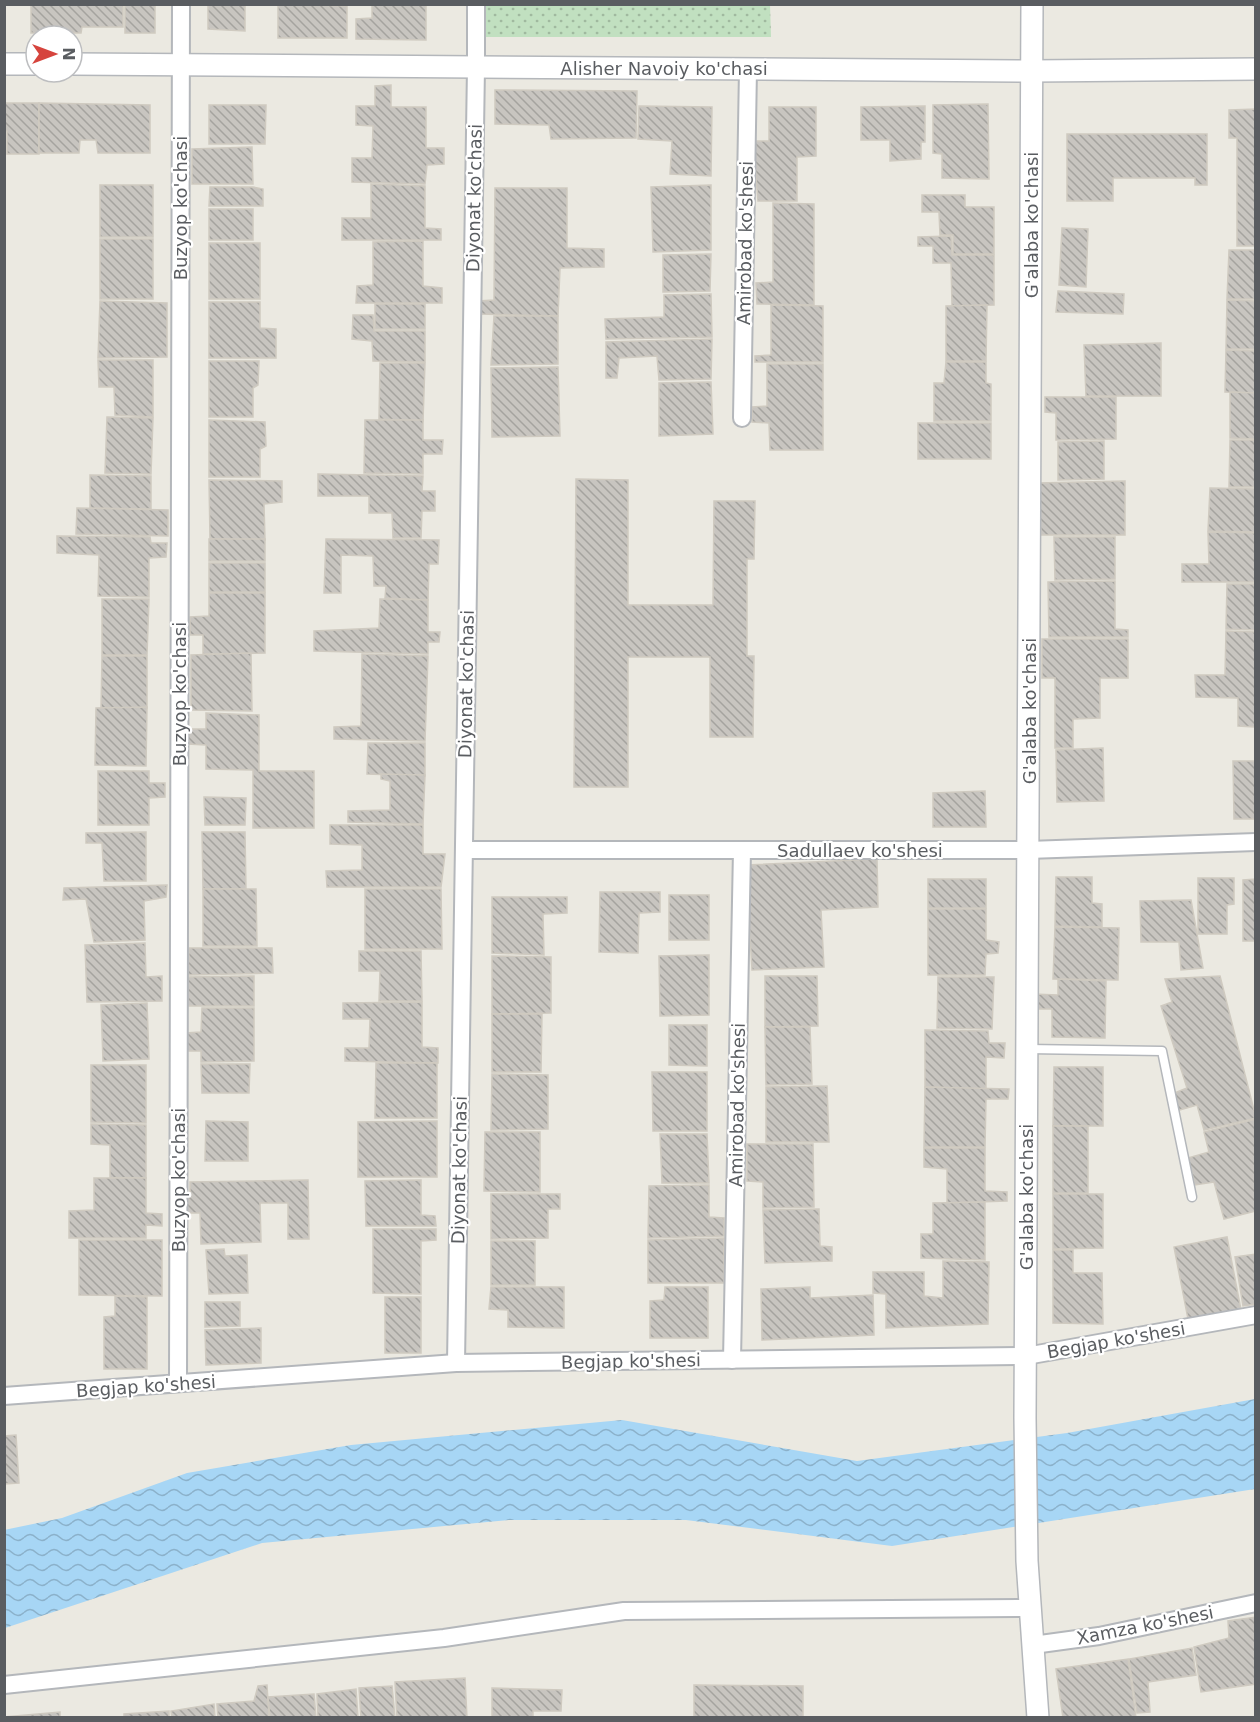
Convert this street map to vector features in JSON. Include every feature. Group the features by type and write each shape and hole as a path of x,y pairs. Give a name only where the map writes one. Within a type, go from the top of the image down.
{"street":[{"name":"Buzyop ko'chasi","path":"177,1383 181,4"},
{"name":"Diyonat ko'chasi","path":"456,1363 476,4"},
{"name":"G'alaba ko'chasi","path":"1032,4 1025,1418 1027,1561 1038,1718"},
{"path":"4,64 24,64"},
{"name":"Alisher Navoiy ko'chasi","path":"84,64 1032,71 1256,69"},
{"name":"Amirobad ko'shesi","path":"742,418 748,69"},
{"name":"Sadullaev ko'shesi","path":"464,850 1028,850 1256,842"},
{"name":"Amirobad ko'shesi","path":"732,1360 742,850"},
{"name":"Begjap ko'shesi","path":"4,1396 456,1363 1026,1356 1256,1315"},
{"name":"Xamza ko'shesi","path":"1033,1645 1099,1636 1256,1603"},
{"path":"4,1685 444,1638 624,1611 1031,1608"}],"lane":[{"path":"1027,1049 1162,1051 1192,1197"}],"green space":[{"path":"486,5 770,5 771,37 486,37"}],"water":[{"path":"1255,1399 1255,1489 892,1546 686,1520 509,1520 262,1543 5,1628 4,1530 62,1518 187,1473 351,1445 622,1420 857,1461 1067,1433"}],"building":[{"path":"31,4 123,4 123,27 31,24"},
{"path":"125,4 155,4 155,33 125,33"},
{"path":"208,4 245,4 245,31 208,29"},
{"path":"278,4 347,6 347,38 278,38"},
{"path":"372,4 426,4 426,40 356,39 356,19 372,18"},
{"path":"391,85 391,107 426,107 426,148 444,148 444,164 427,165 425,184 352,182 352,158 372,158 373,126 356,125 356,106 375,106 375,86"},
{"path":"495,90 637,91 636,138 551,139 549,125 495,124"},
{"path":"4,103 39,103 39,154 7,154"},
{"path":"39,103 150,105 150,153 98,153 96,140 80,140 79,153 39,153"},
{"path":"988,104 989,179 942,178 942,154 933,153 933,105"},
{"path":"209,105 266,105 265,144 209,144"},
{"path":"639,106 712,107 711,176 670,174 672,141 638,139"},
{"path":"925,106 925,142 921,142 921,159 890,161 890,140 861,140 861,107"},
{"path":"769,107 816,107 816,156 797,157 797,201 758,201 753,141 769,141"},
{"path":"1256,109 1256,246 1237,246 1237,138 1229,138 1229,110"},
{"path":"1067,134 1207,134 1207,185 1195,185 1195,178 1113,178 1113,201 1067,201"},
{"path":"252,147 253,184 192,184 192,149"},
{"path":"371,184 425,186 425,228 441,229 441,240 342,240 342,218 371,218"},
{"path":"100,185 153,185 153,237 100,237"},
{"path":"711,185 711,250 653,252 651,187"},
{"path":"210,187 263,189 263,206 209,206"},
{"path":"495,188 567,188 567,248 604,249 604,267 560,268 558,316 478,314 478,301 494,300"},
{"path":"922,195 965,195 965,207 994,207 994,254 953,254 953,235 940,235 939,212 922,212"},
{"path":"773,203 814,204 814,305 757,304 756,283 773,282"},
{"path":"209,209 253,209 253,240 209,240"},
{"path":"1062,228 1088,229 1086,287 1059,285"},
{"path":"951,236 952,255 994,255 994,305 952,306 951,263 933,263 933,246 918,246 918,237"},
{"path":"100,239 153,239 153,299 100,299"},
{"path":"423,241 423,286 442,288 442,303 356,303 357,286 373,285 373,242"},
{"path":"209,243 260,243 260,299 209,299"},
{"path":"1229,250 1256,250 1256,299 1227,299"},
{"path":"711,254 710,291 663,292 663,255"},
{"path":"1058,291 1124,294 1123,314 1056,312"},
{"path":"711,294 712,337 606,339 605,319 664,317 664,295"},
{"path":"1227,300 1256,301 1256,349 1226,349"},
{"path":"100,301 167,303 167,357 98,358"},
{"path":"209,302 260,302 260,328 276,329 276,358 209,358"},
{"path":"375,304 425,304 425,329 375,329"},
{"path":"771,305 823,306 823,362 755,362 755,356 771,355"},
{"path":"987,305 986,361 946,361 946,306"},
{"path":"353,315 373,315 374,331 425,331 425,362 373,361 372,341 352,339"},
{"path":"494,316 558,316 558,364 491,365"},
{"path":"712,339 711,379 659,380 657,356 619,358 617,378 606,378 606,342"},
{"path":"1161,343 1161,396 1086,396 1084,345"},
{"path":"1226,350 1256,351 1256,393 1225,392"},
{"path":"98,360 153,360 153,417 115,415 114,387 99,387"},
{"path":"209,361 259,361 258,385 253,388 253,417 209,417"},
{"path":"946,362 986,362 986,383 991,384 991,421 934,421 934,383 944,383"},
{"path":"380,363 425,363 423,421 379,419"},
{"path":"767,364 823,364 823,450 770,450 769,423 752,422 752,407 767,406"},
{"path":"558,367 560,436 492,437 491,368"},
{"path":"711,382 713,434 659,436 659,383"},
{"path":"1230,392 1256,393 1256,439 1230,438"},
{"path":"1045,397 1116,397 1116,439 1056,440 1056,413 1045,412"},
{"path":"107,417 153,418 151,474 105,473"},
{"path":"209,420 265,422 266,446 260,449 260,477 209,477"},
{"path":"365,420 423,420 423,440 443,440 442,454 423,454 423,474 364,473"},
{"path":"918,423 991,423 991,459 918,459"},
{"path":"1230,440 1256,440 1256,487 1229,487"},
{"path":"1104,441 1104,479 1058,480 1058,442"},
{"path":"318,474 423,476 422,491 435,491 435,511 422,511 421,538 393,538 392,513 369,513 369,496 318,496"},
{"path":"90,475 151,476 151,509 90,508"},
{"path":"576,479 628,480 628,605 713,605 714,501 755,501 754,559 747,559 747,656 754,656 753,737 710,737 710,657 628,657 628,787 574,787"},
{"path":"209,480 282,481 282,502 264,504 265,540 210,539"},
{"path":"1125,481 1125,535 1041,535 1039,483"},
{"path":"1210,488 1256,489 1256,532 1208,531"},
{"path":"77,508 168,510 168,536 76,534"},
{"path":"1208,532 1256,533 1256,582 1182,582 1182,564 1209,564"},
{"path":"57,536 150,537 151,543 167,543 166,557 149,558 149,597 98,596 99,555 57,553"},
{"path":"1054,537 1115,537 1115,579 1055,580"},
{"path":"209,539 265,539 265,561 209,561"},
{"path":"326,539 439,540 438,564 429,564 428,600 385,598 386,586 374,586 373,556 341,555 341,593 324,593"},
{"path":"209,563 265,563 265,592 209,592"},
{"path":"1115,581 1115,629 1128,630 1128,637 1049,637 1048,582"},
{"path":"1227,584 1256,584 1256,630 1226,629"},
{"path":"209,593 265,593 265,653 203,654 203,635 190,635 190,617 209,616"},
{"path":"102,599 149,599 147,655 102,655"},
{"path":"380,599 428,600 428,632 440,632 439,642 428,642 428,654 314,651 314,631 379,628"},
{"path":"1226,631 1256,632 1256,760 1255,727 1238,726 1238,698 1196,697 1195,675 1225,675"},
{"path":"1042,639 1128,639 1128,678 1100,678 1100,718 1073,719 1073,748 1055,748 1055,678 1042,678"},
{"path":"251,653 252,711 191,710 191,655"},
{"path":"362,654 428,656 425,741 334,739 334,727 361,726"},
{"path":"102,656 147,656 147,708 101,708"},
{"path":"147,707 146,766 95,765 96,708"},
{"path":"206,713 259,715 259,771 314,771 314,828 253,828 253,770 206,769 206,745 188,744 188,729 206,729"},
{"path":"368,743 425,743 425,776 367,774"},
{"path":"1103,748 1104,801 1057,802 1056,750"},
{"path":"1233,761 1256,761 1256,819 1234,819"},
{"path":"98,771 149,771 149,783 165,783 165,797 149,798 149,825 98,825"},
{"path":"381,774 425,775 423,824 348,822 348,811 390,810 390,781 381,779"},
{"path":"985,791 986,827 933,827 933,793"},
{"path":"204,797 246,798 245,825 205,825"},
{"path":"330,825 423,825 423,854 445,854 441,887 327,887 326,871 362,870 362,845 330,844"},
{"path":"146,832 146,881 104,881 102,843 86,843 86,833"},
{"path":"202,832 245,832 246,889 203,889"},
{"path":"877,859 878,907 821,910 824,967 752,970 746,865"},
{"path":"1056,877 1092,877 1092,903 1102,904 1102,927 1055,926"},
{"path":"1198,878 1234,878 1234,904 1227,905 1227,934 1198,934"},
{"path":"928,879 986,879 986,908 928,908"},
{"path":"1256,879 1256,941 1243,941 1243,880"},
{"path":"167,885 166,897 144,901 145,940 94,942 86,899 63,900 64,888"},
{"path":"203,889 256,889 257,946 203,946"},
{"path":"365,889 441,889 442,949 365,949"},
{"path":"600,892 660,892 660,912 639,913 638,953 599,952"},
{"path":"669,895 709,895 709,940 669,940"},
{"path":"492,897 567,897 567,913 543,914 544,955 492,953"},
{"path":"1191,900 1203,968 1181,970 1179,942 1141,942 1140,901"},
{"path":"928,909 986,909 986,940 999,942 998,953 986,954 985,975 928,975"},
{"path":"1055,927 1119,928 1118,980 1053,979"},
{"path":"145,943 146,977 162,976 162,1001 87,1002 85,945"},
{"path":"189,948 272,948 273,973 188,975"},
{"path":"359,951 421,951 422,1001 379,1001 380,971 359,971"},
{"path":"709,955 709,1015 660,1016 659,956"},
{"path":"492,956 551,957 551,1013 492,1014"},
{"path":"254,976 254,1006 188,1006 188,977"},
{"path":"765,976 817,976 818,1026 765,1027"},
{"path":"1220,976 1256,1118 1204,1130 1197,1105 1176,1111 1172,1094 1187,1088 1161,1006 1172,1002 1165,979"},
{"path":"938,977 994,977 992,1029 937,1028"},
{"path":"1058,979 1106,981 1105,1038 1052,1037 1052,1009 1033,1009 1033,994 1058,995"},
{"path":"422,1002 422,1047 438,1048 438,1063 345,1061 345,1048 369,1048 370,1019 343,1019 343,1003"},
{"path":"147,1003 149,1059 103,1061 101,1005"},
{"path":"202,1008 254,1008 254,1061 201,1062 201,1051 185,1051 185,1033 201,1032"},
{"path":"492,1014 542,1014 541,1072 492,1072"},
{"path":"669,1025 707,1025 707,1066 669,1065"},
{"path":"765,1027 810,1027 812,1084 766,1085"},
{"path":"925,1030 988,1031 989,1043 1005,1043 1004,1058 986,1057 986,1089 925,1087"},
{"path":"376,1063 437,1063 437,1118 375,1118"},
{"path":"201,1064 250,1064 249,1093 202,1093"},
{"path":"91,1065 146,1065 146,1123 91,1122"},
{"path":"1054,1067 1103,1067 1103,1126 1053,1126"},
{"path":"652,1072 707,1072 707,1131 653,1131"},
{"path":"492,1074 548,1075 548,1129 491,1130"},
{"path":"827,1086 829,1142 766,1142 766,1087"},
{"path":"925,1087 1009,1089 1008,1099 986,1099 985,1147 924,1147"},
{"path":"1256,1119 1256,1211 1224,1219 1214,1182 1195,1185 1188,1158 1209,1152 1204,1132"},
{"path":"206,1121 248,1122 248,1161 205,1161"},
{"path":"437,1121 437,1177 358,1177 358,1122"},
{"path":"91,1124 146,1125 146,1178 110,1178 110,1145 91,1144"},
{"path":"1053,1126 1088,1126 1088,1193 1053,1193"},
{"path":"485,1132 540,1132 540,1192 484,1191"},
{"path":"660,1134 707,1134 709,1183 662,1183"},
{"path":"747,1144 813,1144 814,1207 763,1208 763,1182 747,1181"},
{"path":"924,1148 985,1148 985,1191 1007,1192 1007,1201 947,1203 947,1169 924,1167"},
{"path":"94,1178 146,1178 146,1213 162,1214 162,1226 146,1225 146,1238 69,1238 69,1211 94,1210"},
{"path":"308,1180 309,1239 288,1239 288,1203 260,1203 261,1242 201,1244 200,1213 181,1213 181,1195 190,1194 190,1182"},
{"path":"421,1180 421,1215 435,1216 436,1226 366,1226 365,1181"},
{"path":"709,1185 709,1217 724,1218 724,1236 648,1238 649,1186"},
{"path":"491,1194 560,1194 560,1209 548,1209 548,1238 491,1239"},
{"path":"1053,1194 1103,1194 1103,1248 1053,1249"},
{"path":"985,1202 985,1260 921,1258 921,1234 933,1234 933,1203"},
{"path":"819,1209 820,1246 832,1247 832,1261 765,1263 763,1210"},
{"path":"373,1229 436,1229 436,1240 421,1241 421,1294 373,1293"},
{"path":"1227,1237 1241,1310 1188,1319 1174,1247"},
{"path":"724,1238 724,1283 648,1283 648,1240"},
{"path":"79,1240 162,1240 162,1296 79,1295"},
{"path":"491,1241 535,1241 535,1285 491,1285"},
{"path":"224,1249 225,1256 247,1255 248,1293 209,1294 206,1250"},
{"path":"1053,1250 1073,1250 1073,1273 1102,1273 1103,1324 1053,1323"},
{"path":"1256,1254 1256,1304 1243,1306 1235,1257"},
{"path":"943,1261 989,1262 988,1324 886,1328 886,1294 873,1293 873,1272 924,1272 924,1296 943,1298"},
{"path":"491,1287 564,1287 564,1328 508,1327 508,1310 489,1309"},
{"path":"665,1287 708,1287 708,1338 650,1338 650,1301 664,1300"},
{"path":"810,1287 810,1298 873,1295 874,1335 762,1340 761,1289"},
{"path":"115,1296 147,1297 147,1369 104,1369 104,1317 115,1316"},
{"path":"385,1297 421,1297 421,1353 385,1353"},
{"path":"205,1302 240,1302 240,1326 205,1327"},
{"path":"261,1328 261,1363 206,1365 205,1330"},
{"path":"16,1435 19,1483 4,1484 4,1436"},
{"path":"1256,1617 1256,1684 1201,1692 1194,1647 1229,1638 1228,1621"},
{"path":"1192,1648 1196,1675 1148,1682 1150,1712 1137,1713 1129,1659"},
{"path":"1128,1659 1136,1718 1063,1718 1056,1669"},
{"path":"465,1678 467,1718 397,1718 395,1682"},
{"path":"267,1685 269,1718 218,1718 217,1704 254,1701 258,1686"},
{"path":"694,1685 803,1686 803,1718 694,1718"},
{"path":"392,1686 395,1718 361,1718 359,1688"},
{"path":"492,1688 562,1690 561,1711 533,1711 533,1718 492,1718"},
{"path":"356,1689 358,1718 318,1718 317,1694"},
{"path":"314,1694 316,1718 270,1718 268,1697"},
{"path":"214,1704 215,1718 172,1718 171,1711"},
{"path":"169,1711 169,1718 124,1718 124,1714"},
{"path":"60,1712 60,1718 4,1718 4,1717"}]}
